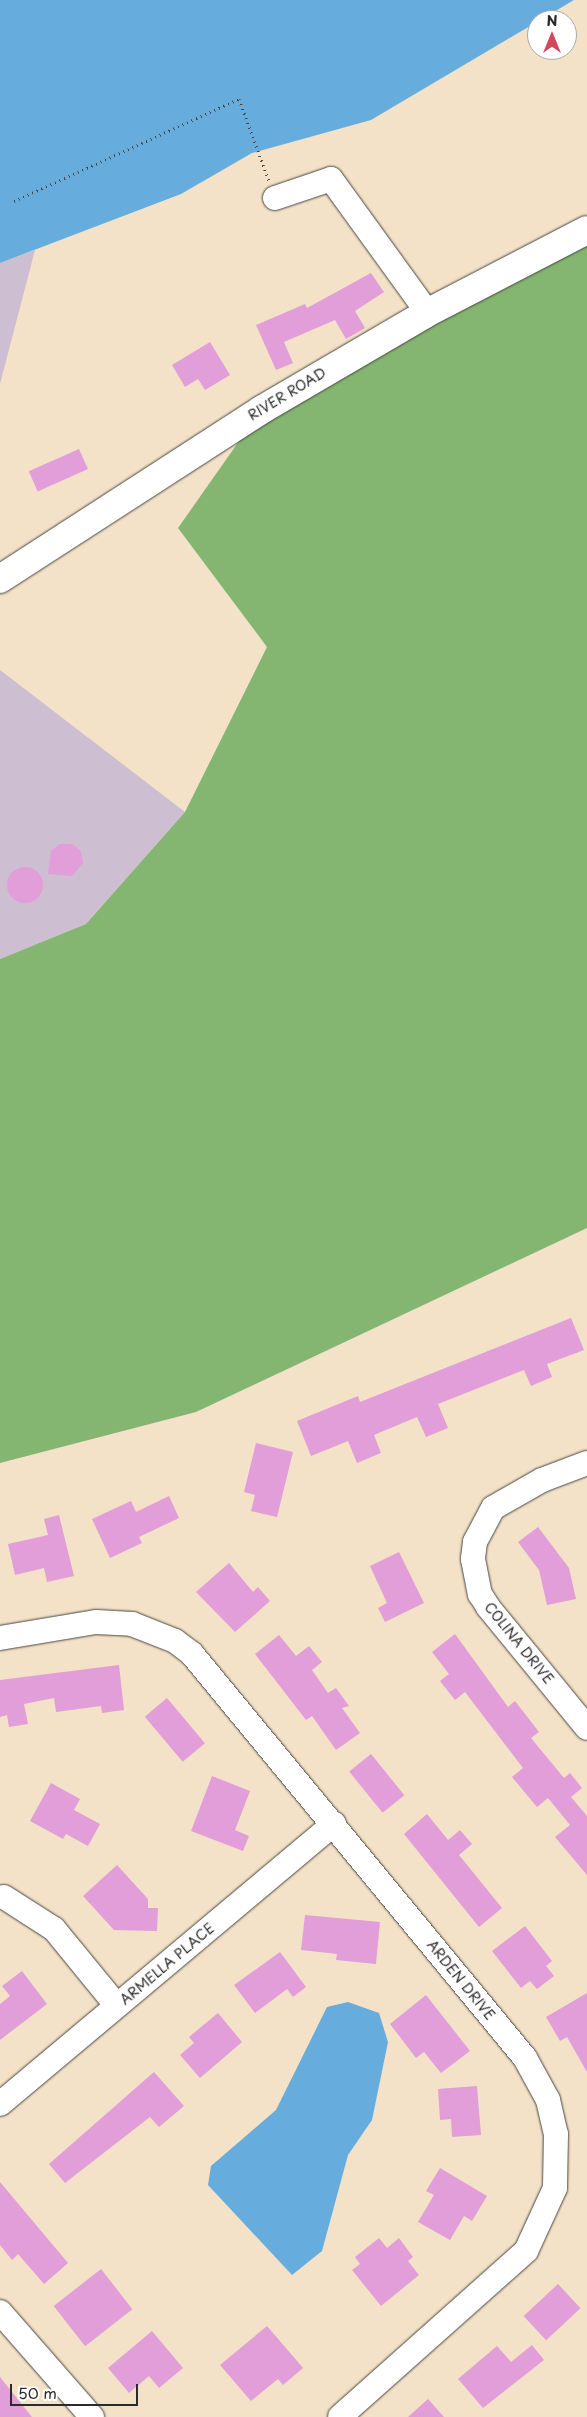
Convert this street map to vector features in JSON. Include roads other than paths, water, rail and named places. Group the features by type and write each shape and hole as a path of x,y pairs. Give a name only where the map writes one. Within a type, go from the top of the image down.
{"main road":[{"name":"RIVER ROAD","path":"0,580 261,410 424,314 587,230"}],"street":[{"path":"275,198 330,179 423,306 424,314"},
{"name":"COLINA DRIVE","path":"587,1463 542,1480 493,1508 475,1542 473,1560 480,1594 587,1728"},
{"name":"ARDEN DRIVE","path":"0,1638 96,1622 132,1624 175,1641 214,1678 334,1824 534,2072 548,2100 558,2157 546,2215 526,2252 340,2417"},
{"name":"ARMELLA PLACE","path":"0,2104 334,1824"},
{"path":"4,1897 54,1929 117,2006"},
{"path":"0,2312 92,2417"}],"water":[{"path":"0,0 574,0 557,10 527,10 527,28 371,120 252,153 181,194 0,263"},
{"path":"348,2002 379,2013 388,2042 372,2120 348,2155 322,2251 292,2275 208,2185 211,2166 276,2110 327,2007"}]}
